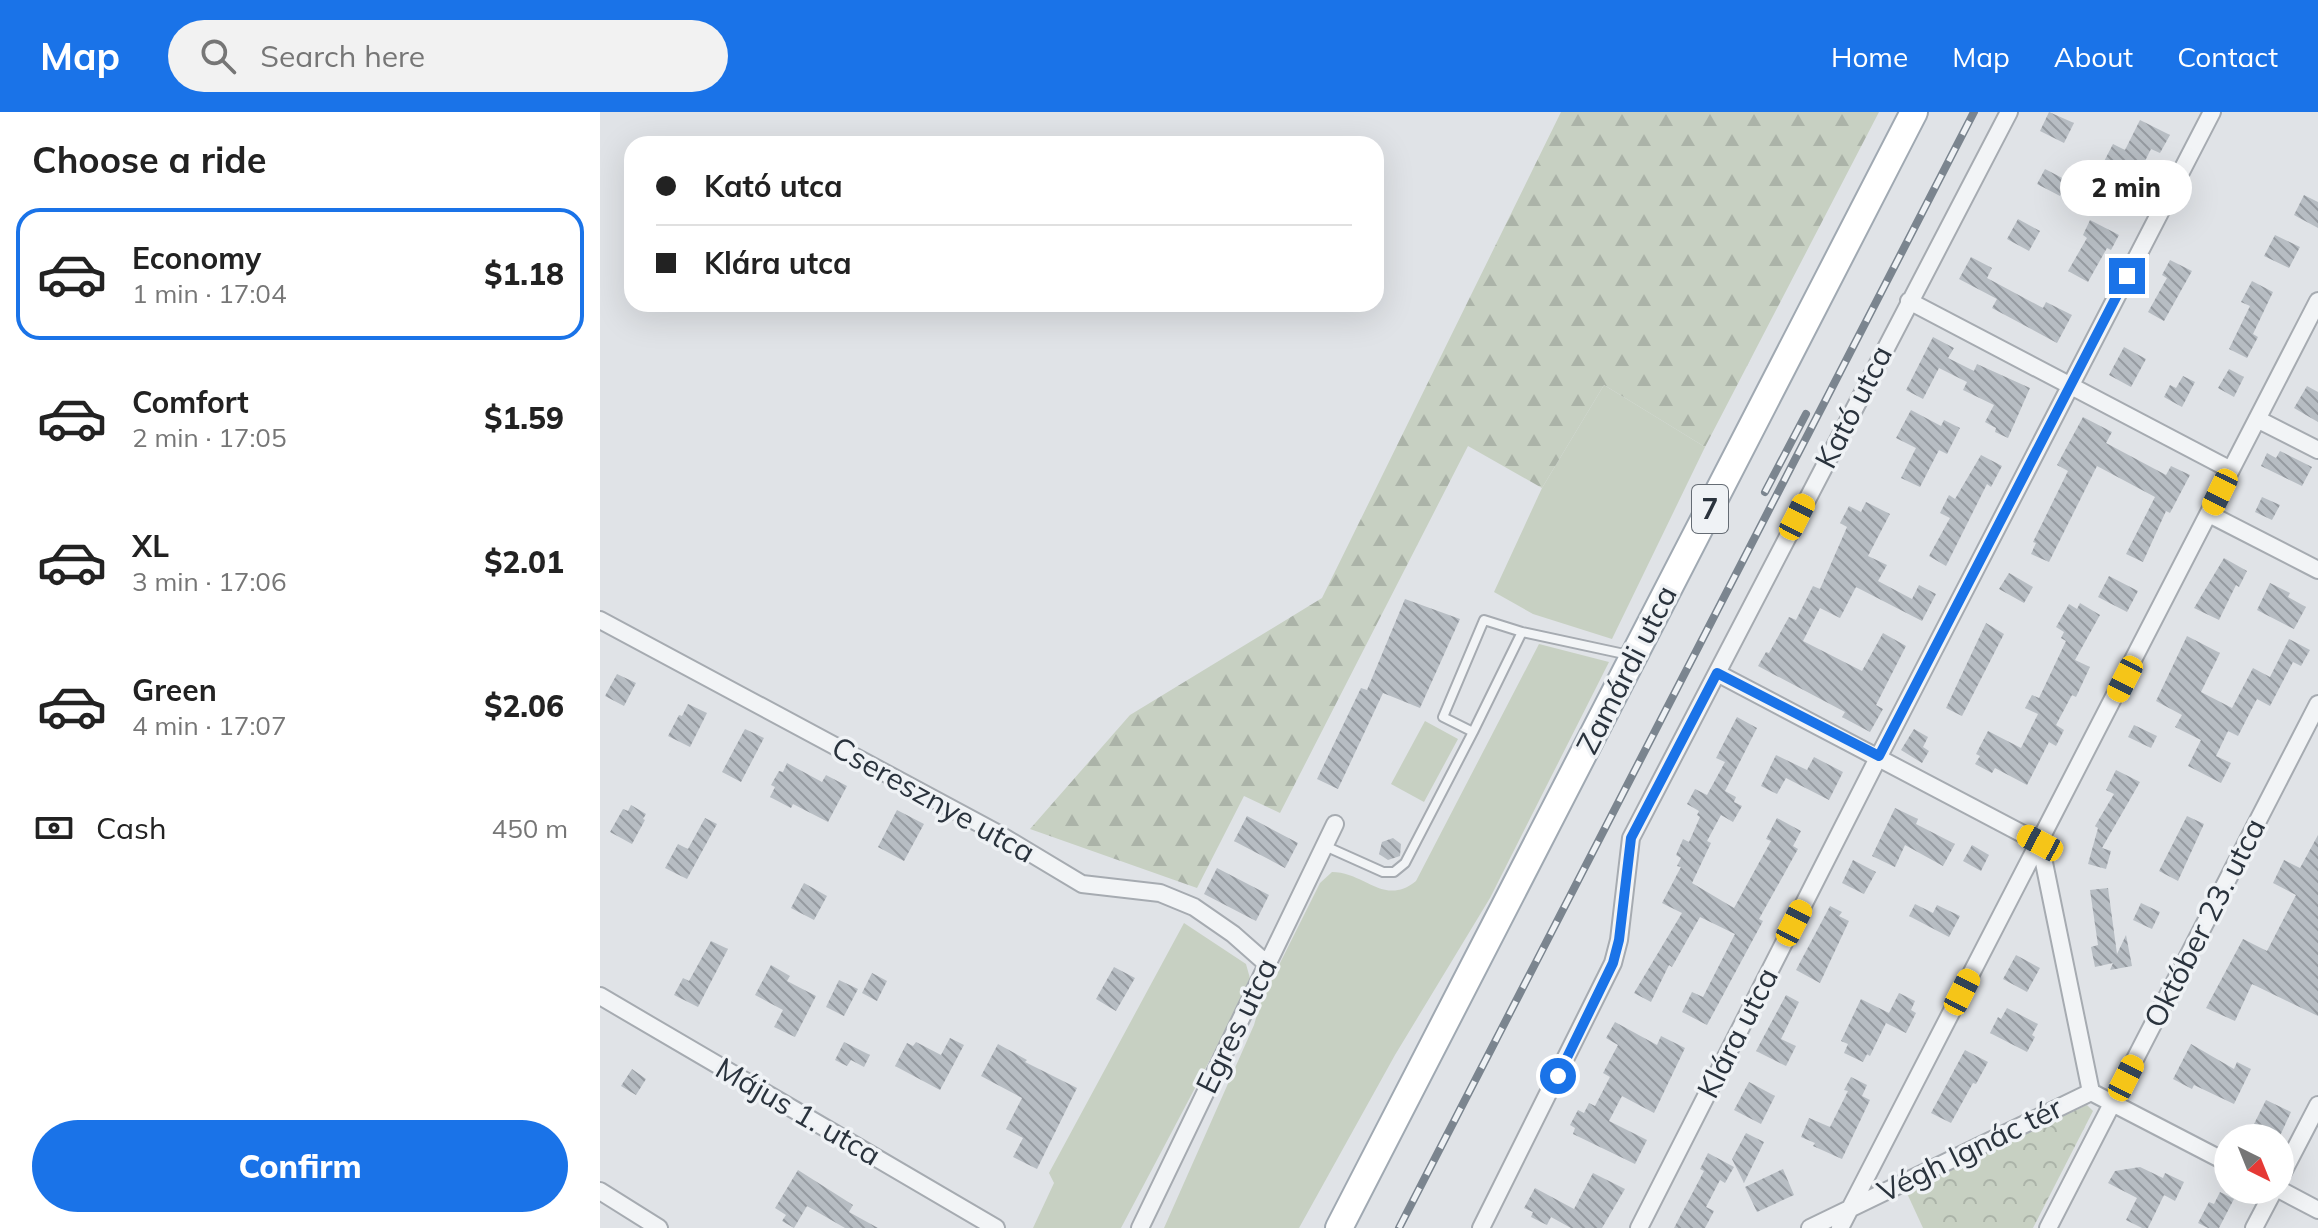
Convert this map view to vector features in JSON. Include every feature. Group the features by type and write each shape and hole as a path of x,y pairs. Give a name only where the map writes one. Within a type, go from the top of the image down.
{"main road":[{"name":"Zamárdi utca","path":"1339,1228 1914,112"}],"street":[{"name":"Kató utca","path":"1481,1228 1613,963 1619,940 1631,838 2009,112"},
{"name":"Klára utca","path":"1639,1228 2212,112"},
{"path":"1909,301 2231,470"},
{"path":"1840,1228 2318,301"},
{"path":"2257,419 2318,450"},
{"path":"2209,514 2318,570"},
{"name":"Cseresznye utca","path":"600,620 997,833 1082,884 1160,893 1194,907 1233,934 1267,964"},
{"path":"1717,673 2040,843"},
{"name":"Október 23. utca","path":"2048,1228 2318,704"},
{"name":"Egres utca","path":"1140,1228 1335,824"},
{"name":"Végh Ignác tér","path":"2040,843 2091,1092 2214,1156"},
{"path":"2016,886 2050,896"},
{"name":"Május 1. utca","path":"600,996 996,1228"},
{"name":"Végh Ignác tér","path":"1810,1228 2091,1092"},
{"path":"2294,1151 2318,1105"},
{"path":"600,1191 659,1228"},
{"path":"2294,1198 2318,1210"},
{"path":"2254,1228 2269,1204"}],"lane":[{"path":"1473,732 1443,717 1484,620 1522,632 1634,657"},
{"path":"1325,846 1383,872 1394,872 1405,863 1522,632"}],"green space":[{"path":"1561,112 1879,112 1705,447 1604,385 1542,488 1468,446 1280,813 1244,796 1197,888 1030,829 1130,715 1322,598"},
{"path":"1604,385 1705,447 1612,639 1533,614 1494,592 1542,488"},
{"path":"1539,644 1609,662 1490,898 1395,1055 1299,1228 1164,1228 1254,1025 1261,1001 1320,883 1332,872 1344,873 1384,890 1405,888 1416,881"},
{"path":"1425,721 1458,739 1424,802 1391,784"},
{"path":"1184,923 1246,964 1251,982 1121,1228 1033,1228 1054,1183 1049,1173"},
{"path":"2087,1105 2093,1111 2033,1228 1923,1228 1905,1189"}],"building":[{"path":"2049,112 2074,123 2064,143 2040,131"},
{"path":"2140,120 2170,135 2160,153 2151,149 2135,181 2126,176 2107,211 2081,196 2092,177 2095,179 2113,144 2125,150"},
{"path":"2045,169 2068,181 2060,196 2037,184"},
{"path":"2304,195 2318,202 2318,228 2294,215"},
{"path":"2018,219 2040,231 2029,251 2007,239"},
{"path":"2090,220 2119,235 2111,250 2107,248 2088,282 2068,271 2087,238 2083,235"},
{"path":"2275,235 2300,247 2289,268 2264,256"},
{"path":"1971,257 1992,268 1987,278 2043,308 2046,302 2072,315 2057,343 1992,308 1997,299 1959,279"},
{"path":"2170,260 2192,271 2164,321 2148,312 2167,278 2162,275"},
{"path":"2252,281 2273,292 2253,334 2258,337 2247,358 2229,349 2250,306 2241,302"},
{"path":"1933,337 1954,348 1948,358 1974,371 1977,364 2030,388 2008,438 1995,432 1996,428 1985,422 1994,405 1963,390 1967,382 1939,368 1923,399 1906,390"},
{"path":"2124,347 2146,359 2131,387 2109,375"},
{"path":"2229,369 2244,377 2234,397 2218,388"},
{"path":"2183,376 2195,382 2182,407 2164,397 2170,385 2176,388"},
{"path":"2307,386 2318,392 2318,422 2294,408"},
{"path":"1911,410 1941,426 1944,420 1960,428 1947,454 1939,450 1920,487 1901,478 1916,448 1896,438"},
{"path":"2083,417 2112,432 2106,443 2166,475 2171,466 2190,475 2170,513 2166,511 2143,562 2126,554 2155,497 2097,466 2049,562 2031,554 2036,543 2033,542 2068,471 2057,465"},
{"path":"2280,451 2312,467 2302,486 2261,466 2267,453 2276,458"},
{"path":"1981,455 2002,466 1991,487 1987,484 1946,566 1929,556 1950,518 1940,513 1949,495 1955,499"},
{"path":"2262,497 2280,505 2272,520 2255,512"},
{"path":"1866,502 1890,514 1868,556 1887,565 1878,581 1912,599 1919,585 1936,594 1922,621 1856,587 1840,618 1820,608 1803,641 1862,671 1883,633 1906,646 1876,705 1883,709 1870,732 1842,717 1845,712 1758,666 1789,617 1796,620 1813,586 1820,589 1847,527 1840,523 1849,506 1861,512"},
{"path":"2224,558 2247,571 2239,587 2236,585 2219,620 2194,608"},
{"path":"2009,573 2033,587 2024,603 1999,589"},
{"path":"2109,576 2138,591 2127,612 2098,597"},
{"path":"2270,583 2290,593 2288,597 2306,607 2294,629 2257,610"},
{"path":"1405,599 1460,619 1420,708 1383,693 1338,789 1317,779 1361,688 1367,690"},
{"path":"2080,603 2100,615 2075,660 2090,667 2076,697 2072,695 2056,725 2064,730 2056,746 2049,742 2027,785 1995,768 1992,773 1975,764 1980,756 1976,754 1988,731 2021,748 2038,714 2025,708 2032,695 2039,698 2066,641 2061,638 2064,632 2056,627 2069,604 2077,609"},
{"path":"1986,623 2004,634 1962,716 1946,708"},
{"path":"2187,636 2220,653 2201,692 2232,708 2253,668 2270,677 2289,639 2310,650 2301,666 2293,662 2270,706 2257,699 2238,736 2228,731 2216,756 2231,763 2221,783 2188,766 2201,740 2175,727 2182,715 2156,701"},
{"path":"617,674 636,683 624,706 605,696"},
{"path":"688,704 707,713 690,747 668,736"},
{"path":"1737,717 1757,728 1725,791 1736,797 1734,802 1742,806 1733,822 1721,815 1707,841 1711,843 1692,883 1734,908 1771,841 1766,839 1777,818 1801,831 1793,846 1798,849 1759,919 1763,921 1707,1025 1682,1012 1692,992 1703,997 1735,934 1700,917 1672,967 1669,965 1651,1002 1634,993 1682,913 1662,903 1681,867 1677,866 1681,858 1676,855 1683,839 1689,842 1700,817 1697,815 1699,811 1687,804 1695,789 1707,795 1725,762 1716,758"},
{"path":"2134,725 2157,736 2151,748 2128,737"},
{"path":"745,729 764,738 741,782 722,772"},
{"path":"1914,729 1928,737 1923,747 1929,751 1922,763 1901,750"},
{"path":"1776,755 1807,770 1814,757 1843,772 1829,800 1786,778 1777,794 1761,786"},
{"path":"787,763 822,782 826,775 847,786 828,822 793,804 791,808 770,797 775,787 771,785"},
{"path":"2116,770 2140,782 2102,848 2111,851 2106,869 2088,864 2098,828 2095,826 2114,794 2106,790"},
{"path":"631,805 646,814 632,844 610,832 623,809 628,811"},
{"path":"1895,808 1918,819 1916,824 1955,844 1943,866 1905,845 1895,867 1872,856"},
{"path":"897,810 924,824 904,861 878,847"},
{"path":"1247,816 1298,843 1285,868 1234,841"},
{"path":"2187,816 2204,824 2178,881 2159,871"},
{"path":"705,818 717,824 687,879 665,868 678,844 688,849"},
{"path":"2318,835 2318,1016 2252,984 2235,1021 2206,1008 2243,939 2267,951 2296,895 2273,883 2284,860 2300,868"},
{"path":"1393,838 1401,844 1400,856 1388,860 1379,854 1382,842"},
{"path":"1972,845 1989,855 1981,871 1963,861"},
{"path":"1853,860 1876,872 1864,894 1842,883"},
{"path":"1217,868 1269,895 1256,921 1204,894"},
{"path":"804,883 827,896 814,920 791,908"},
{"path":"2108,888 2117,954 2126,935 2132,966 2110,970 2113,963 2095,967 2091,947 2098,945 2090,890"},
{"path":"2141,903 2160,912 2152,929 2133,920"},
{"path":"1915,904 1933,913 1937,905 1960,916 1949,937 1909,916"},
{"path":"1830,906 1842,912 1839,916 1849,921 1820,983 1796,970"},
{"path":"711,941 728,949 698,1007 674,995 683,978 689,981"},
{"path":"2016,955 2040,968 2027,992 2003,979"},
{"path":"771,965 790,976 787,981 816,996 795,1037 774,1027 783,1010 755,995"},
{"path":"1114,967 1135,978 1116,1011 1096,999"},
{"path":"872,973 887,981 877,1001 862,993"},
{"path":"839,980 858,989 844,1016 826,1007"},
{"path":"1899,993 1915,1001 1911,1010 1916,1013 1906,1033 1886,1023 1870,1056 1867,1054 1863,1062 1844,1053 1848,1044 1841,1041 1861,999 1889,1013"},
{"path":"1786,995 1799,1002 1781,1039 1796,1046 1786,1066 1756,1051"},
{"path":"2007,1008 2038,1024 2027,1052 1990,1033"},
{"path":"1615,1022 1657,1045 1661,1036 1685,1048 1654,1113 1622,1096 1609,1121 1647,1140 1635,1164 1573,1134 1575,1128 1570,1125 1578,1110 1584,1113 1589,1103 1595,1106 1610,1077 1603,1073 1618,1045 1606,1038"},
{"path":"950,1038 964,1045 940,1090 895,1066 907,1043 913,1046 916,1042 941,1055"},
{"path":"844,1042 870,1055 864,1067 851,1060 847,1066 835,1060"},
{"path":"998,1044 1027,1060 1025,1062 1077,1088 1037,1169 1013,1157 1023,1138 1006,1129 1022,1098 981,1076"},
{"path":"2191,1044 2234,1069 2237,1062 2251,1069 2234,1104 2194,1085 2192,1089 2173,1079"},
{"path":"1965,1050 1988,1062 1951,1123 1931,1113"},
{"path":"632,1069 646,1079 636,1095 621,1086"},
{"path":"1851,1077 1867,1085 1862,1096 1870,1100 1842,1159 1801,1137 1809,1118 1830,1127 1848,1091 1844,1090"},
{"path":"1749,1082 1775,1096 1761,1124 1734,1110"},
{"path":"2266,1100 2291,1112 2285,1124 2254,1124"},
{"path":"1746,1133 1764,1142 1744,1183 1732,1159"},
{"path":"1708,1153 1734,1167 1725,1183 1720,1180 1706,1207 1714,1211 1705,1228 1674,1228 1704,1171 1700,1169"},
{"path":"2140,1167 2163,1178 2165,1173 2184,1182 2175,1201 2164,1195 2148,1228 2126,1220 2137,1198 2108,1183 2115,1171"},
{"path":"1783,1169 1794,1195 1757,1212 1745,1187"},
{"path":"798,1170 853,1205 849,1212 878,1228 845,1228 807,1206 794,1228 782,1221 786,1215 775,1208"},
{"path":"1593,1173 1625,1189 1602,1228 1571,1228 1551,1217 1547,1225 1531,1217 1533,1212 1524,1208 1535,1188 1574,1209"},
{"path":"2209,1202 2231,1204 2219,1228 2208,1228 2198,1223"}],"railway":[{"path":"1399,1228 1974,112"},
{"path":"1765,492 1806,414"}],"route":[{"path":"1558,1076 1613,963 1619,940 1631,838 1717,673 1879,756 2127,276"}]}
